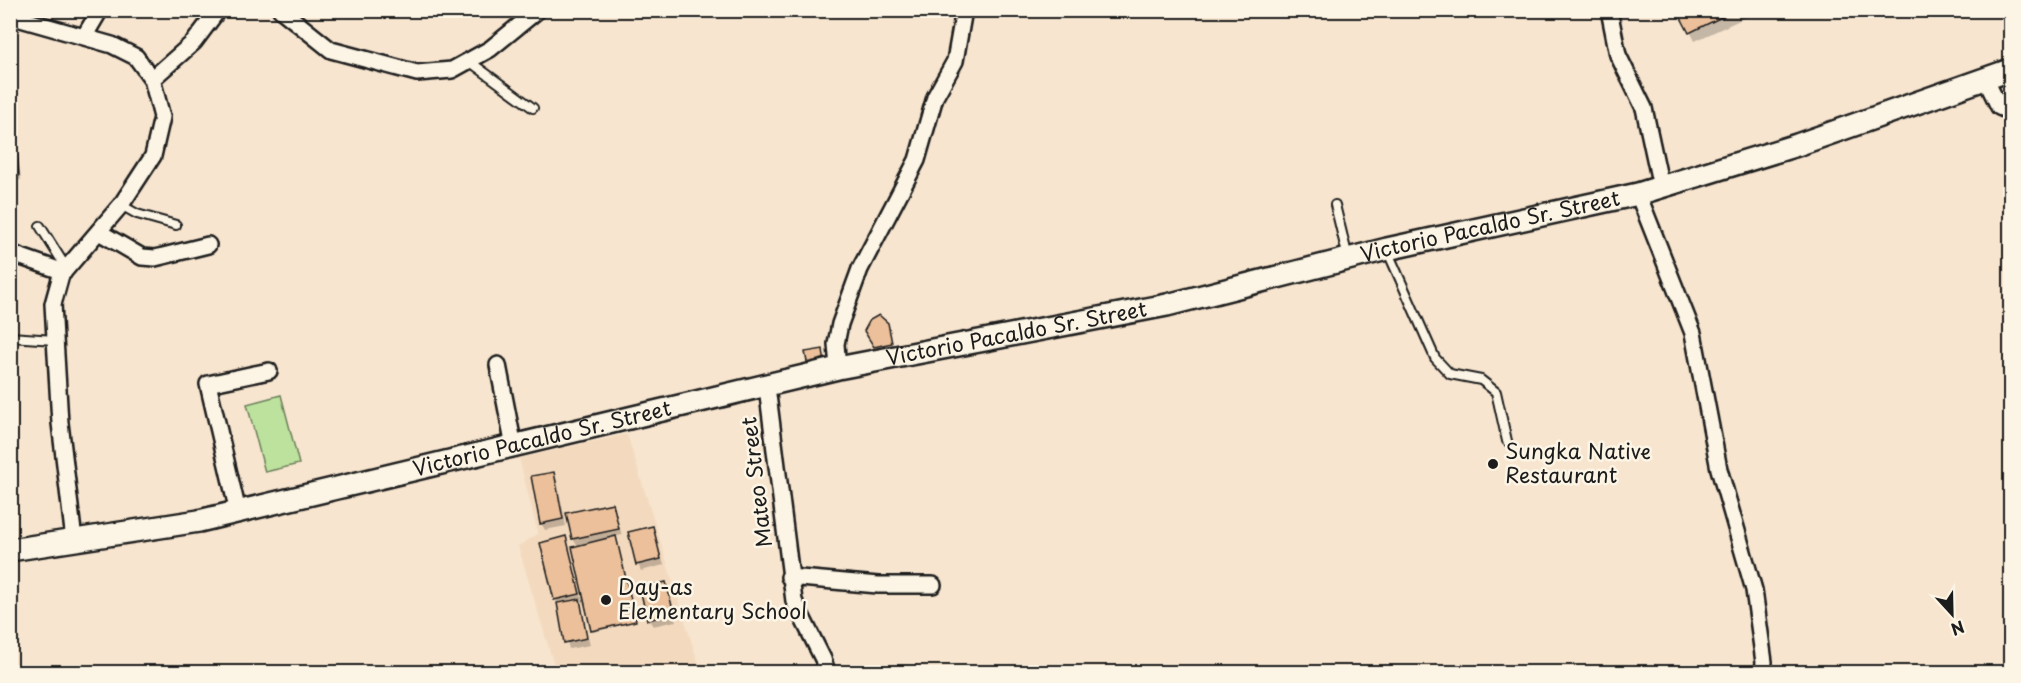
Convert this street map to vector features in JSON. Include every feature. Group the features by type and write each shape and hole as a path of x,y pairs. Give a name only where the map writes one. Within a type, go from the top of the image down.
{"street":[{"path":"84,37 100,10"},
{"path":"152,79 195,42 218,10"},
{"path":"281,10 331,50 417,73 452,70 489,49 538,10"},
{"path":"838,368 836,344 840,324 860,268 917,160 935,97 955,61 964,10"},
{"path":"1609,10 1618,55 1644,108 1662,186"},
{"path":"10,16 112,45 136,57 152,79 162,117 153,156 121,205 65,270 53,304 60,423 74,540"},
{"name":"Victorio Pacaldo Sr. Street","path":"10,550 199,521 767,387 838,368 1167,305 1387,249 1638,194 1797,145 2010,70"},
{"path":"1985,78 1999,107 2010,112"},
{"path":"1638,194 1693,333 1719,469 1754,590 1764,662 1763,672"},
{"path":"99,232 142,257 154,258 208,245"},
{"path":"10,253 65,270"},
{"path":"498,365 514,447"},
{"path":"238,512 207,390 208,384 269,371"},
{"name":"Mateo Street","path":"767,387 789,577 794,601 823,659 827,672"},
{"path":"789,577 878,585 933,585"}],"lane":[{"path":"468,61 533,108"},
{"path":"121,205 137,214 176,225"},
{"path":"1335,205 1349,259"},
{"path":"40,226 65,270"},
{"path":"1387,249 1423,336 1436,358 1450,374 1481,380 1496,392 1507,441"},
{"path":"10,337 55,340"}],"shaded area":[{"name":"Day-as Elementary School","path":"627,434 702,672 556,672 518,546 538,534 519,458"}],"green space":[{"path":"281,395 299,464 265,472 247,404"}],"building":[{"path":"1677,10 1736,10 1689,33"},
{"path":"16,138 19,176 10,177 10,139"},
{"path":"879,315 888,323 892,343 874,347 864,331 870,320"},
{"path":"823,349 825,365 808,367 805,352"},
{"path":"554,472 563,519 540,524 531,476"},
{"path":"613,503 619,529 572,539 566,513"},
{"path":"653,526 661,559 636,565 628,532"},
{"path":"566,536 580,594 554,600 540,543"},
{"path":"616,536 636,621 591,631 572,547"},
{"path":"666,582 674,614 647,620 640,588"},
{"path":"580,599 587,638 564,643 557,603"}],"place":[{"name":"Sungka Native Restaurant","path":"1493,464"},
{"name":"Day-as Elementary School","path":"606,600"}]}
